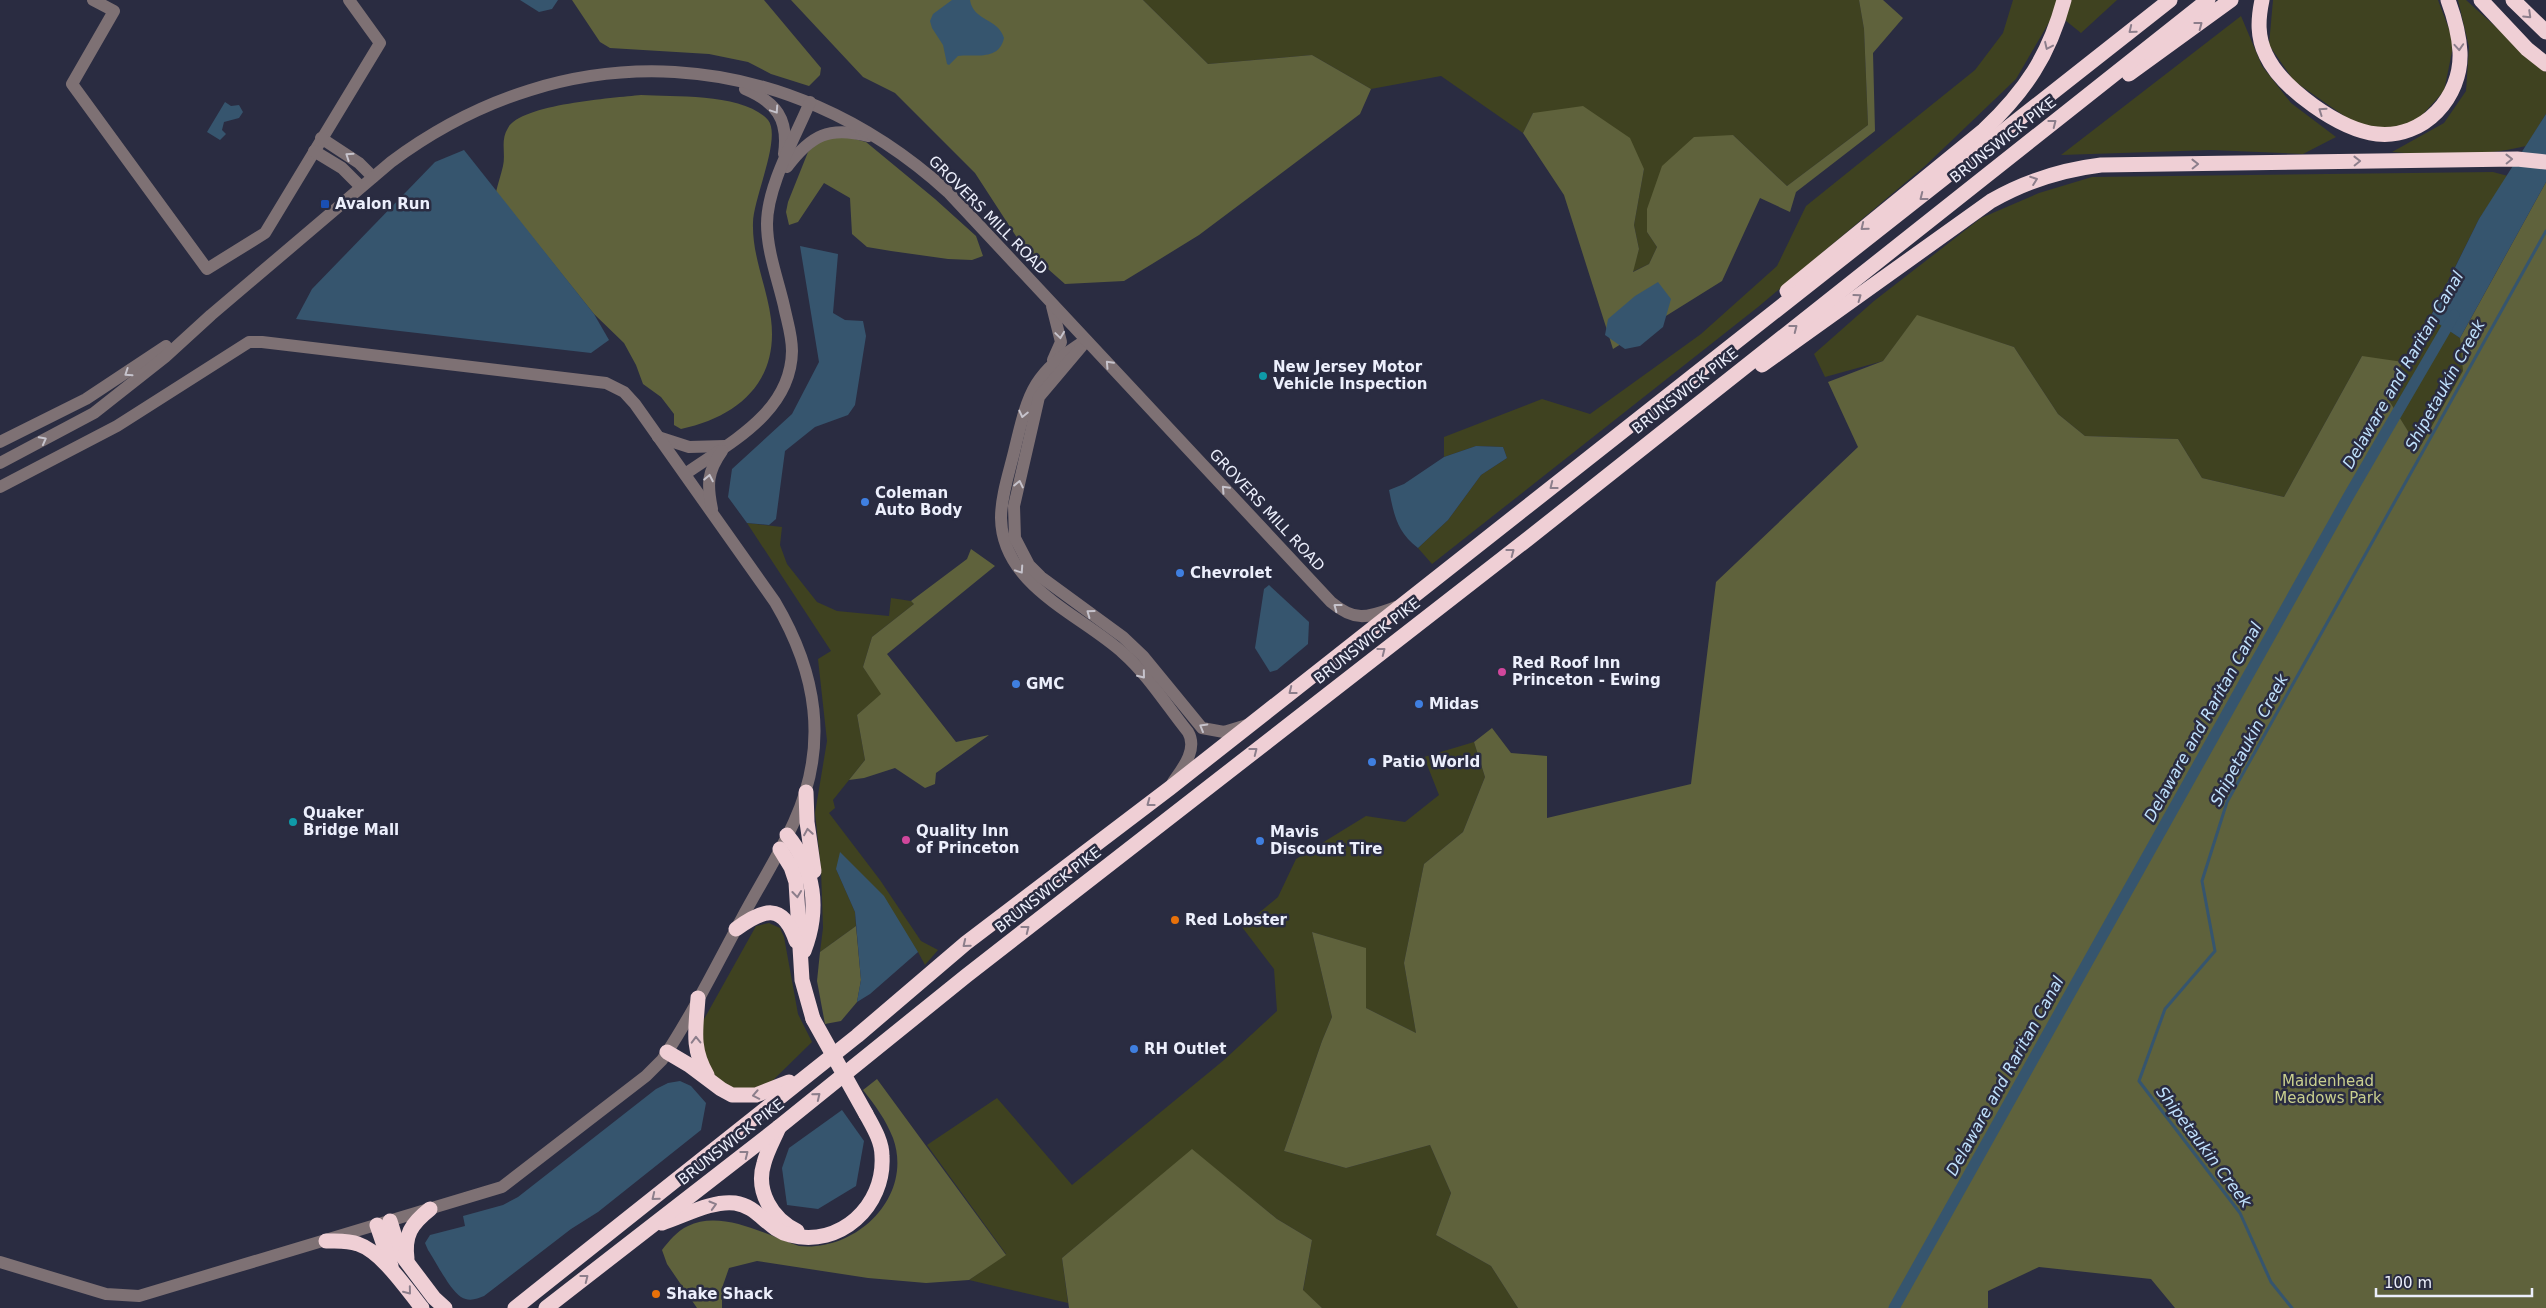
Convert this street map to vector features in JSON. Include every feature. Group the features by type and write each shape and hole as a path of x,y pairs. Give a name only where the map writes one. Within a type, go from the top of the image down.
{"highway":[{"path":"1591,456 2004,111 2037,69 2049,46 2064,0"},
{"name":"BRUNSWICK PIKE","path":"502,1308 521,1304 816,1068 966,943 1170,788 1398,606 2170,0"},
{"name":"BRUNSWICK PIKE","path":"546,1308 779,1127 966,976 1632,456 2208,0"},
{"path":"2084,99 2123,78 2153,58 2231,0"},
{"path":"2262,0 2258,28 2261,42 2273,68 2305,98 2328,115 2350,127 2379,134 2407,131 2420,126 2430,120 2448,98 2459,69 2460,52 2458,33 2448,0"},
{"path":"2481,0 2528,49 2546,64"},
{"path":"2513,0 2545,31"},
{"path":"1632,456 1991,201 2030,181 2061,171 2100,165 2517,159 2546,162"},
{"path":"801,959 810,938 814,897 814,872 807,822 806,792"},
{"path":"787,835 806,864 814,897"},
{"path":"651,1226 690,1214 716,1203 736,1203 756,1212 771,1227 782,1233 803,1237 823,1236 841,1231 857,1220 876,1191 881,1173 882,1155 878,1138 813,1019 803,987 796,882 791,867 780,849"},
{"path":"736,930 760,914 778,915 791,927 801,959"},
{"path":"698,998 695,1044 698,1058 710,1079"},
{"path":"667,1052 727,1092 747,1096 766,1093 816,1068"},
{"path":"779,1127 762,1169 762,1182 766,1200 777,1217 788,1226 806,1234 823,1236"},
{"path":"407,1263 405,1246 407,1237 416,1221 430,1209"},
{"path":"383,1223 407,1263 434,1298 445,1308"},
{"path":"383,1223 393,1273"},
{"path":"326,1241 346,1242 363,1246 393,1273 422,1308"}],"street":[{"path":"93,0 114,11 72,84 207,269 265,233 380,43 349,0"},
{"name":"GROVERS MILL ROAD","path":"0,463 94,413 165,357 211,315 373,177 414,144 458,118 512,95 540,86 598,74 664,71 720,78 756,85 810,102 834,112 885,141 915,163 948,192 1330,602 1348,614 1361,618 1398,606"},
{"path":"720,78 764,97 777,111 786,140 777,181"},
{"path":"685,474 760,420 771,408 784,387 791,365 791,334 767,232 768,208 777,181 810,102"},
{"path":"777,181 804,146 823,134 848,131 885,141"},
{"path":"321,138 359,163 373,177"},
{"path":"314,150 342,168 361,187"},
{"path":"1050,301 1061,342 1048,367 1034,385 1025,404 1003,503 1002,530 1009,551 1025,577 1123,653 1188,732 1191,738 1190,755 1170,788"},
{"name":"GROVERS MILL ROAD","path":"0,442 86,399 211,315"},
{"path":"1048,367 1086,340"},
{"path":"1086,340 1067,365 1048,384 1036,404 1014,506 1015,538 1020,552 1041,577 1123,638 1143,656 1202,728 1224,732 1250,724"},
{"path":"0,487 91,441 240,347 256,342 601,382 616,387 628,396 685,474 788,624 809,676 815,727 814,753 806,792 787,835 667,1052 646,1076 505,1186 145,1295 106,1294 0,1262"},
{"path":"658,437 689,447 725,446"},
{"path":"713,514 708,480 716,459 725,446"}],"green space":[{"path":"572,0 764,0 821,68 820,75 809,86 771,74 748,62 709,54 610,48 600,42"},
{"path":"791,0 1143,0 1208,64 1312,55 1371,89 1360,114 1199,235 1124,281 1065,284 1023,247 975,173 895,93 863,77"},
{"path":"1143,0 1859,0 1864,29 1868,125 1787,186 1733,135 1647,232 1657,247 1649,264 1632,272 1639,249 1634,225 1644,169 1533,113 1523,133 1441,76 1371,89 1312,55 1208,64"},
{"path":"1859,0 1883,0 1903,18 1873,53 1875,131 1796,192 1790,212 1760,198 1722,281 1613,349 1564,195 1523,133 1533,113 1583,106 1630,138 1644,169 1634,225 1639,249 1633,272 1649,264 1657,247 1647,232 1647,209 1662,166 1694,137 1733,135 1787,186 1868,125 1864,29"},
{"path":"2013,0 2117,0 2081,33 2055,12 2016,79 1925,166 1758,307 1432,564 1418,548 1448,520 1481,475 1507,458 1503,447 1476,446 1444,457 1444,437 1542,399 1590,414 1701,334 1777,266 1806,206 1975,70 2003,33"},
{"path":"2273,0 2438,0 2454,42 2444,91 2415,123 2379,131 2350,120 2294,81 2269,45"},
{"path":"2458,0 2466,0 2546,72 2546,114 2526,146 2494,152 2459,154 2392,152 2444,123 2466,91 2469,47"},
{"path":"2241,16 2262,66 2291,103 2336,137 2303,154 2211,150 2061,155"},
{"path":"641,95 708,98 743,105 757,111 768,120 771,128 772,140 753,223 757,259 771,319 772,341 768,361 761,378 737,406 720,416 681,429 674,425 674,414 661,397 643,384 636,365 624,343 594,314 496,192 504,161 504,137 508,128 516,120 530,113 548,108 590,100"},
{"path":"847,137 866,142 935,199 976,236 983,256 972,260 948,259 867,247 852,234 850,198 824,183 798,222 789,225 786,212 788,202 808,152 823,138"},
{"path":"2493,172 2508,176 2479,219 2430,317 2460,338 2464,371 2419,450 2362,356 2284,497 2202,478 2178,439 2085,436 2058,414 2014,347 1917,316 1883,361 1825,377 1814,354 1874,301 1981,218 2039,193 2092,177"},
{"name":"Maidenhead Meadows Park","path":"2546,182 2546,1308 2175,1308 2151,1279 2039,1267 1988,1291 1988,1308 1518,1308 1491,1266 1436,1235 1451,1193 1430,1145 1346,1168 1284,1151 1332,1017 1312,932 1366,948 1366,1008 1416,1033 1404,963 1424,864 1463,832 1485,777 1474,742 1492,728 1511,753 1547,756 1547,818 1691,784 1716,582 1858,447 1828,382 1883,361 1917,315 2014,347 2058,414 2085,436 2178,439 2202,478 2284,497 2362,356 2403,362 2385,394 2419,449 2463,371 2460,338"},
{"path":"747,523 782,527 780,545 787,564 817,602 837,611 889,616 891,598 911,601 914,604 872,637 863,667 882,694 857,715 865,760 833,800 835,808 829,813 880,880 921,941 938,950 925,965 918,952 836,869 855,912 856,926 820,952 823,928 821,869 815,813 827,741 818,659 831,651"},
{"path":"971,549 995,566 887,654 956,742 989,735 936,773 935,784 925,788 895,768 864,778 849,780 865,760 857,715 881,694 863,667 872,637 914,604 911,601 967,559"},
{"path":"1474,742 1485,777 1463,832 1424,864 1404,963 1416,1033 1366,1008 1365,948 1312,932 1332,1017 1284,1151 1346,1168 1430,1145 1451,1193 1436,1235 1491,1266 1518,1308 1322,1308 1303,1291 1312,1240 1277,1219 1192,1150 1062,1258 1068,1303 969,1280 1006,1254 927,1145 997,1098 1072,1185 1224,1060 1277,1011 1274,969 1242,927 1278,897 1296,859 1366,816 1405,822 1439,795 1424,757"},
{"path":"769,923 780,928 784,937 798,1014 812,1042 766,1087 755,1092 725,1088 702,1061 703,1021 756,926"},
{"path":"856,926 861,980 857,1002 841,1021 825,1024 817,981 820,952"},
{"path":"877,1079 1006,1255 969,1280 926,1283 868,1278 757,1261 729,1268 722,1288 722,1308 697,1308 667,1264 662,1250 684,1228 701,1222 715,1220 759,1230 799,1246 820,1246 841,1240 859,1230 875,1216 888,1200 895,1181 897,1160 893,1138 880,1113 863,1090"},
{"path":"1192,1149 1277,1219 1312,1240 1303,1290 1322,1308 1069,1308 1062,1258"}],"water":[{"path":"520,0 558,0 552,9 539,12"},
{"path":"952,0 970,0 972,7 980,16 1001,31 1004,38 997,50 986,55 958,56 949,65 947,64 943,45 932,28 930,21 933,14"},
{"path":"225,102 231,106 239,105 243,112 239,118 224,122 222,130 226,134 220,140 207,132"},
{"path":"2546,114 2546,182 2460,338 2430,318 2479,219"},
{"path":"464,150 594,314 609,340 591,353 296,319 312,289 435,162"},
{"path":"800,246 838,254 833,313 845,320 863,321 866,336 855,405 848,415 815,427 785,451 776,519 769,525 747,523 728,497 732,469 792,414 819,362"},
{"path":"1658,282 1671,299 1663,327 1640,346 1625,349 1605,335 1608,319 1635,296"},
{"path":"1476,446 1503,447 1507,458 1481,475 1448,520 1418,548 1405,536 1401,529 1395,515 1389,490 1404,484 1444,457"},
{"path":"1269,585 1309,622 1308,644 1277,670 1270,672 1255,648 1264,589"},
{"path":"840,852 884,896 918,952 870,994 857,1002 861,980 855,912 836,869"},
{"path":"680,1081 691,1086 706,1103 701,1130 598,1212 571,1229 484,1296 470,1300 464,1299 457,1293 428,1250 425,1243 430,1235 465,1226 463,1216 503,1205 518,1197 656,1089 668,1083"},
{"path":"842,1110 864,1141 856,1186 818,1209 787,1205 782,1168 789,1148"}],"waterway":[{"name":"Shipetaukin Creek","path":"2292,1308 2271,1282 2240,1213 2139,1081 2165,1009 2215,951 2202,881 2227,802 2546,231"},
{"name":"Delaware and Raritan Canal","path":"1894,1308 2348,497 2454,315"}],"place":[{"name":"Avalon Run","path":"325,204"},
{"name":"New Jersey Motor Vehicle Inspection","path":"1263,376"},
{"name":"Coleman Auto Body","path":"865,502"},
{"name":"Chevrolet","path":"1180,573"},
{"name":"Red Roof Inn Princeton - Ewing","path":"1502,672"},
{"name":"GMC","path":"1016,684"},
{"name":"Midas","path":"1419,704"},
{"name":"Patio World","path":"1372,762"},
{"name":"Quaker Bridge Mall","path":"293,822"},
{"name":"Quality Inn of Princeton","path":"906,840"},
{"name":"Mavis Discount Tire","path":"1260,841"},
{"name":"Red Lobster","path":"1175,920"},
{"name":"RH Outlet","path":"1134,1049"},
{"name":"Shake Shack","path":"656,1294"}]}
